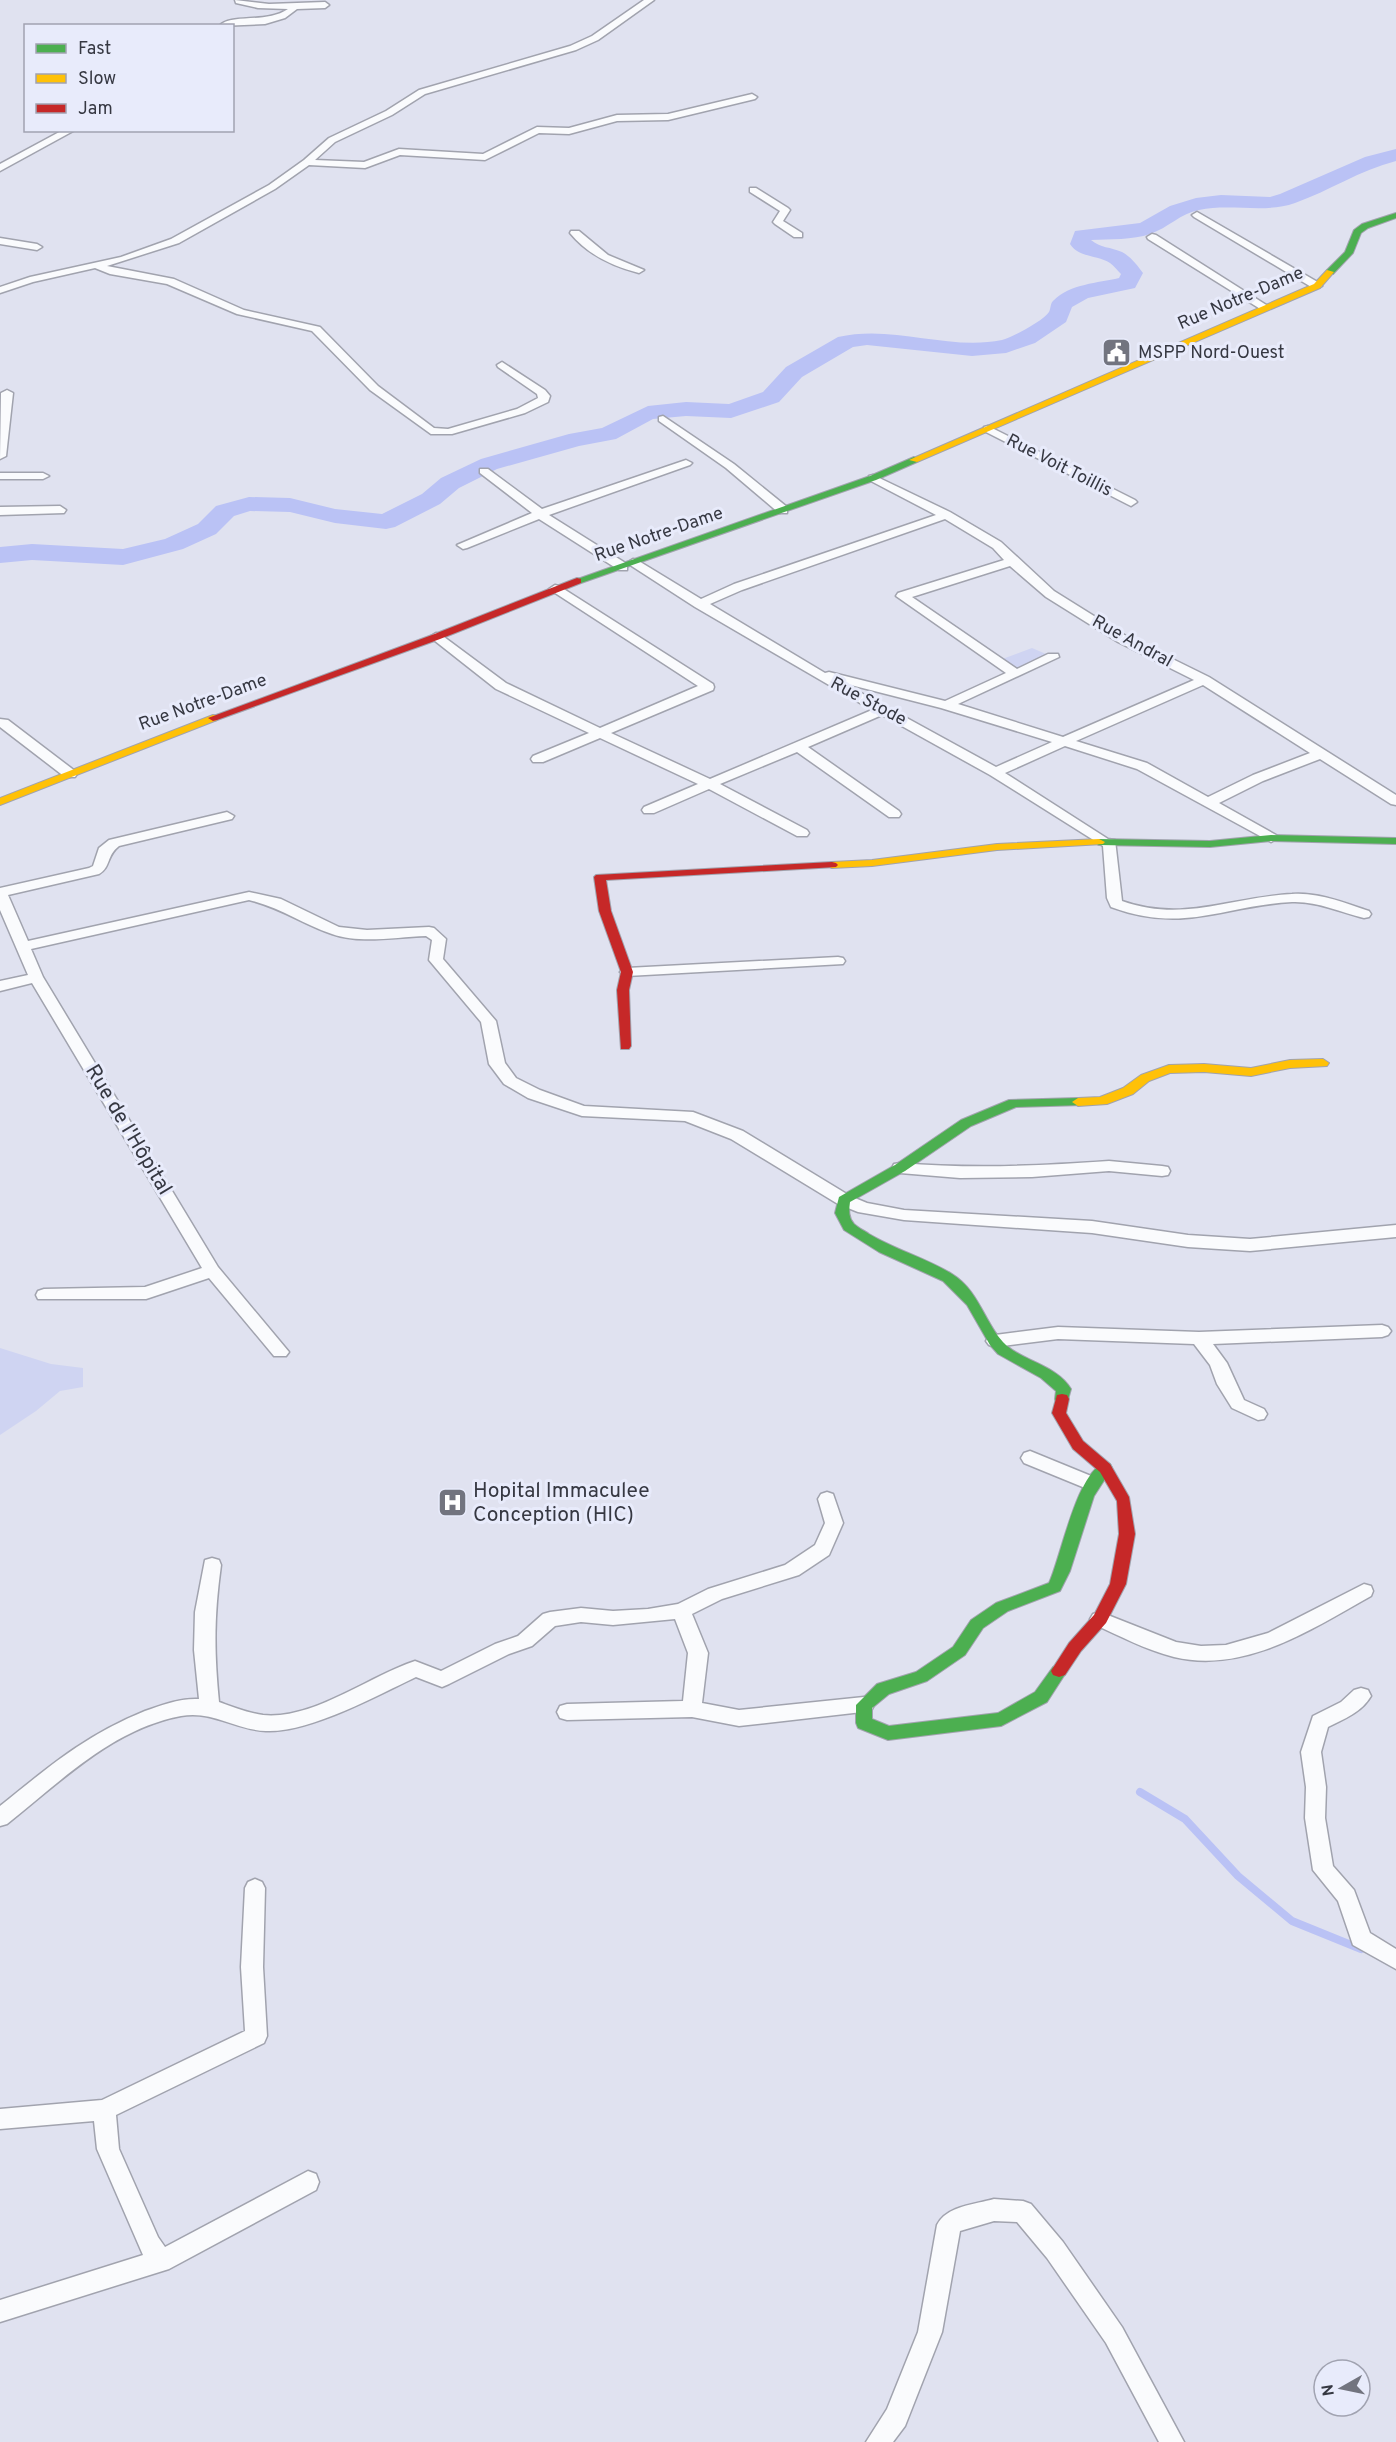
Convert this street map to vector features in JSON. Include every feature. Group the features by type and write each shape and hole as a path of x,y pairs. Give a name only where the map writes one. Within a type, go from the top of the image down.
{"street":[{"path":"241,0 239,1 243,3 261,6 325,5"},
{"path":"0,290 124,259 175,241 254,198 307,162 332,140 389,112 422,92 573,48 614,27 650,0"},
{"path":"226,24 275,19 290,13 296,5"},
{"path":"307,162 365,165 399,152 485,157 537,130 569,131 617,118 668,117 752,97"},
{"path":"0,168 67,132"},
{"path":"753,190 785,210 778,222 798,235"},
{"path":"1197,215 1319,284 1349,253 1357,232 1365,226 1396,215"},
{"path":"575,232 609,261 639,270"},
{"path":"1152,237 1266,308"},
{"path":"0,241 37,247"},
{"path":"95,265 110,271 170,281 241,312 315,329 388,400 431,431 447,432 521,411 543,400 544,396 541,392 502,365"},
{"name":"Rue Notre-Dame","path":"0,802 143,744 436,637 555,589 873,478 1319,284"},
{"path":"0,456 7,393"},
{"path":"663,419 730,466 783,510"},
{"name":"Rue Voit Toillis","path":"988,429 1131,502"},
{"path":"464,545 540,514 686,463"},
{"name":"Rue Stode","path":"484,471 540,514 820,676 995,772 1106,842"},
{"path":"0,476 43,476"},
{"name":"Rue Andral","path":"873,478 946,514 997,545 1050,594 1122,639 1204,680 1396,801"},
{"path":"0,512 60,510"},
{"path":"699,604 738,587 946,514"},
{"path":"1012,561 902,596 1016,674"},
{"path":"538,759 708,687 555,589"},
{"path":"436,637 501,686 709,784 802,833"},
{"path":"946,705 1053,657"},
{"path":"820,676 836,676 946,705 1142,766 1271,838"},
{"path":"995,772 1204,680"},
{"path":"650,810 883,710"},
{"path":"0,723 70,774"},
{"path":"798,746 894,814"},
{"path":"1210,802 1258,778 1322,753"},
{"path":"0,893 94,871 99,868 104,851 114,843 227,816"},
{"path":"625,1046 623,990 627,972 605,910 600,877 872,863 997,847 1106,842 1210,844 1271,838 1396,841"},
{"path":"1106,842 1114,898 1116,904 1127,910 1159,916 1215,913 1295,898 1331,903 1364,914"},
{"name":"Rue de l'Hôpital","path":"0,893 36,977 212,1271 280,1352"},
{"path":"23,946 249,896 276,902 336,930 367,934 429,932 439,939 436,960 488,1021 497,1064 510,1081 534,1094 582,1111 687,1116 737,1136 844,1200 864,1208 904,1215 1092,1227 1188,1241 1250,1245 1396,1231"},
{"path":"627,972 838,961"},
{"path":"0,986 36,977"},
{"path":"844,1200 900,1168 966,1123 1014,1103 1102,1101 1128,1091 1145,1078 1169,1069 1204,1068 1251,1072 1290,1064 1323,1063"},
{"path":"900,1168 960,1173 1032,1172 1109,1166 1161,1171"},
{"path":"844,1200 842,1213 849,1227 884,1249 948,1278 972,1302 995,1341 1003,1350 1046,1374 1064,1389 1059,1413 1078,1444 1105,1468 1124,1502 1127,1534 1118,1584 1100,1618 1075,1647 1041,1697 1001,1719 888,1733 864,1723 864,1705"},
{"path":"44,1295 146,1293 212,1271"},
{"path":"995,1341 1058,1333 1199,1338 1382,1331"},
{"path":"1199,1338 1218,1363 1226,1384 1238,1404 1258,1414"},
{"path":"1030,1458 1090,1483"},
{"path":"567,1712 692,1709 739,1718 864,1705 883,1689 921,1677 959,1651 977,1624 1002,1607 1055,1587 1068,1559 1078,1511 1090,1483 1105,1468"},
{"path":"0,1818 79,1754 153,1717 182,1708 209,1706 267,1723 291,1720 370,1690 415,1669 442,1679 502,1649 525,1641 550,1619 580,1615 613,1618 648,1616 681,1611 715,1594 792,1570 822,1550 834,1523 827,1499"},
{"path":"209,1706 204,1650 205,1612 212,1565"},
{"path":"1100,1618 1175,1650 1197,1653 1226,1652 1260,1644 1310,1622 1364,1591"},
{"path":"681,1611 698,1653 692,1709"},
{"path":"1361,1696 1348,1708 1320,1722 1311,1752 1316,1787 1315,1818 1323,1870 1347,1896 1361,1939 1396,1960"},
{"path":"0,2119 104,2110 256,2036 252,1967 255,1888"},
{"path":"104,2110 108,2149 150,2245 161,2260"},
{"path":"0,2311 161,2260 308,2182"},
{"path":"878,2442 896,2417 930,2332 949,2225 954,2221 994,2210 1023,2212 1055,2250 1114,2335 1172,2442"}],"shaded area":[{"path":"1032,648 1053,657 1016,674 997,661"},
{"path":"0,1348 51,1364 83,1368 83,1387 60,1391 36,1411 0,1435"}],"waterway":[{"path":"0,555 32,552 123,557 174,544 207,529 225,511 249,504 290,505 335,516 386,522 431,499 450,483 489,464 577,439 608,434 648,413 686,409 731,411 771,397 794,372 846,342 867,338 972,349 1006,346 1027,338 1058,317 1062,304 1081,293 1127,283 1132,273 1116,257 1097,253 1080,244 1082,235 1145,229 1177,210 1196,204 1221,201 1270,203 1287,199 1372,161 1396,155"},
{"path":"1140,1792 1185,1819 1238,1876 1292,1921 1361,1949"}],"traffic: fast":[{"path":"1330,272 1349,253 1357,232 1365,226 1396,215"},
{"path":"577,581 873,478 914,460"},
{"path":"1099,842 1210,844 1271,838 1396,841"},
{"path":"1062,1399 1064,1389 1046,1374 1003,1350 995,1341 972,1302 948,1278 884,1249 849,1227 842,1213 844,1200 900,1168 966,1123 1014,1103 1078,1102"},
{"path":"1059,1671 1041,1697 1001,1719 888,1733 864,1723 864,1705 883,1689 921,1677 959,1651 977,1624 1002,1607 1055,1587 1068,1556 1086,1496 1105,1468"}],"traffic: slow":[{"path":"914,460 1317,286 1330,272"},
{"path":"0,802 213,718"},
{"path":"832,865 872,863 997,847 1099,842"},
{"path":"1078,1102 1102,1101 1128,1091 1145,1078 1169,1069 1204,1068 1251,1072 1290,1064 1323,1063"}],"traffic: jam":[{"path":"213,718 436,637 577,581"},
{"path":"625,1046 623,990 627,972 605,911 600,877 832,865"},
{"path":"1059,1671 1075,1647 1100,1619 1118,1584 1127,1534 1124,1501 1105,1468 1078,1445 1059,1413 1062,1399"}],"place":[{"name":"MSPP Nord-Ouest","path":"1117,353"},
{"name":"Hopital Immaculee Conception (HIC)","path":"452,1503"}]}
